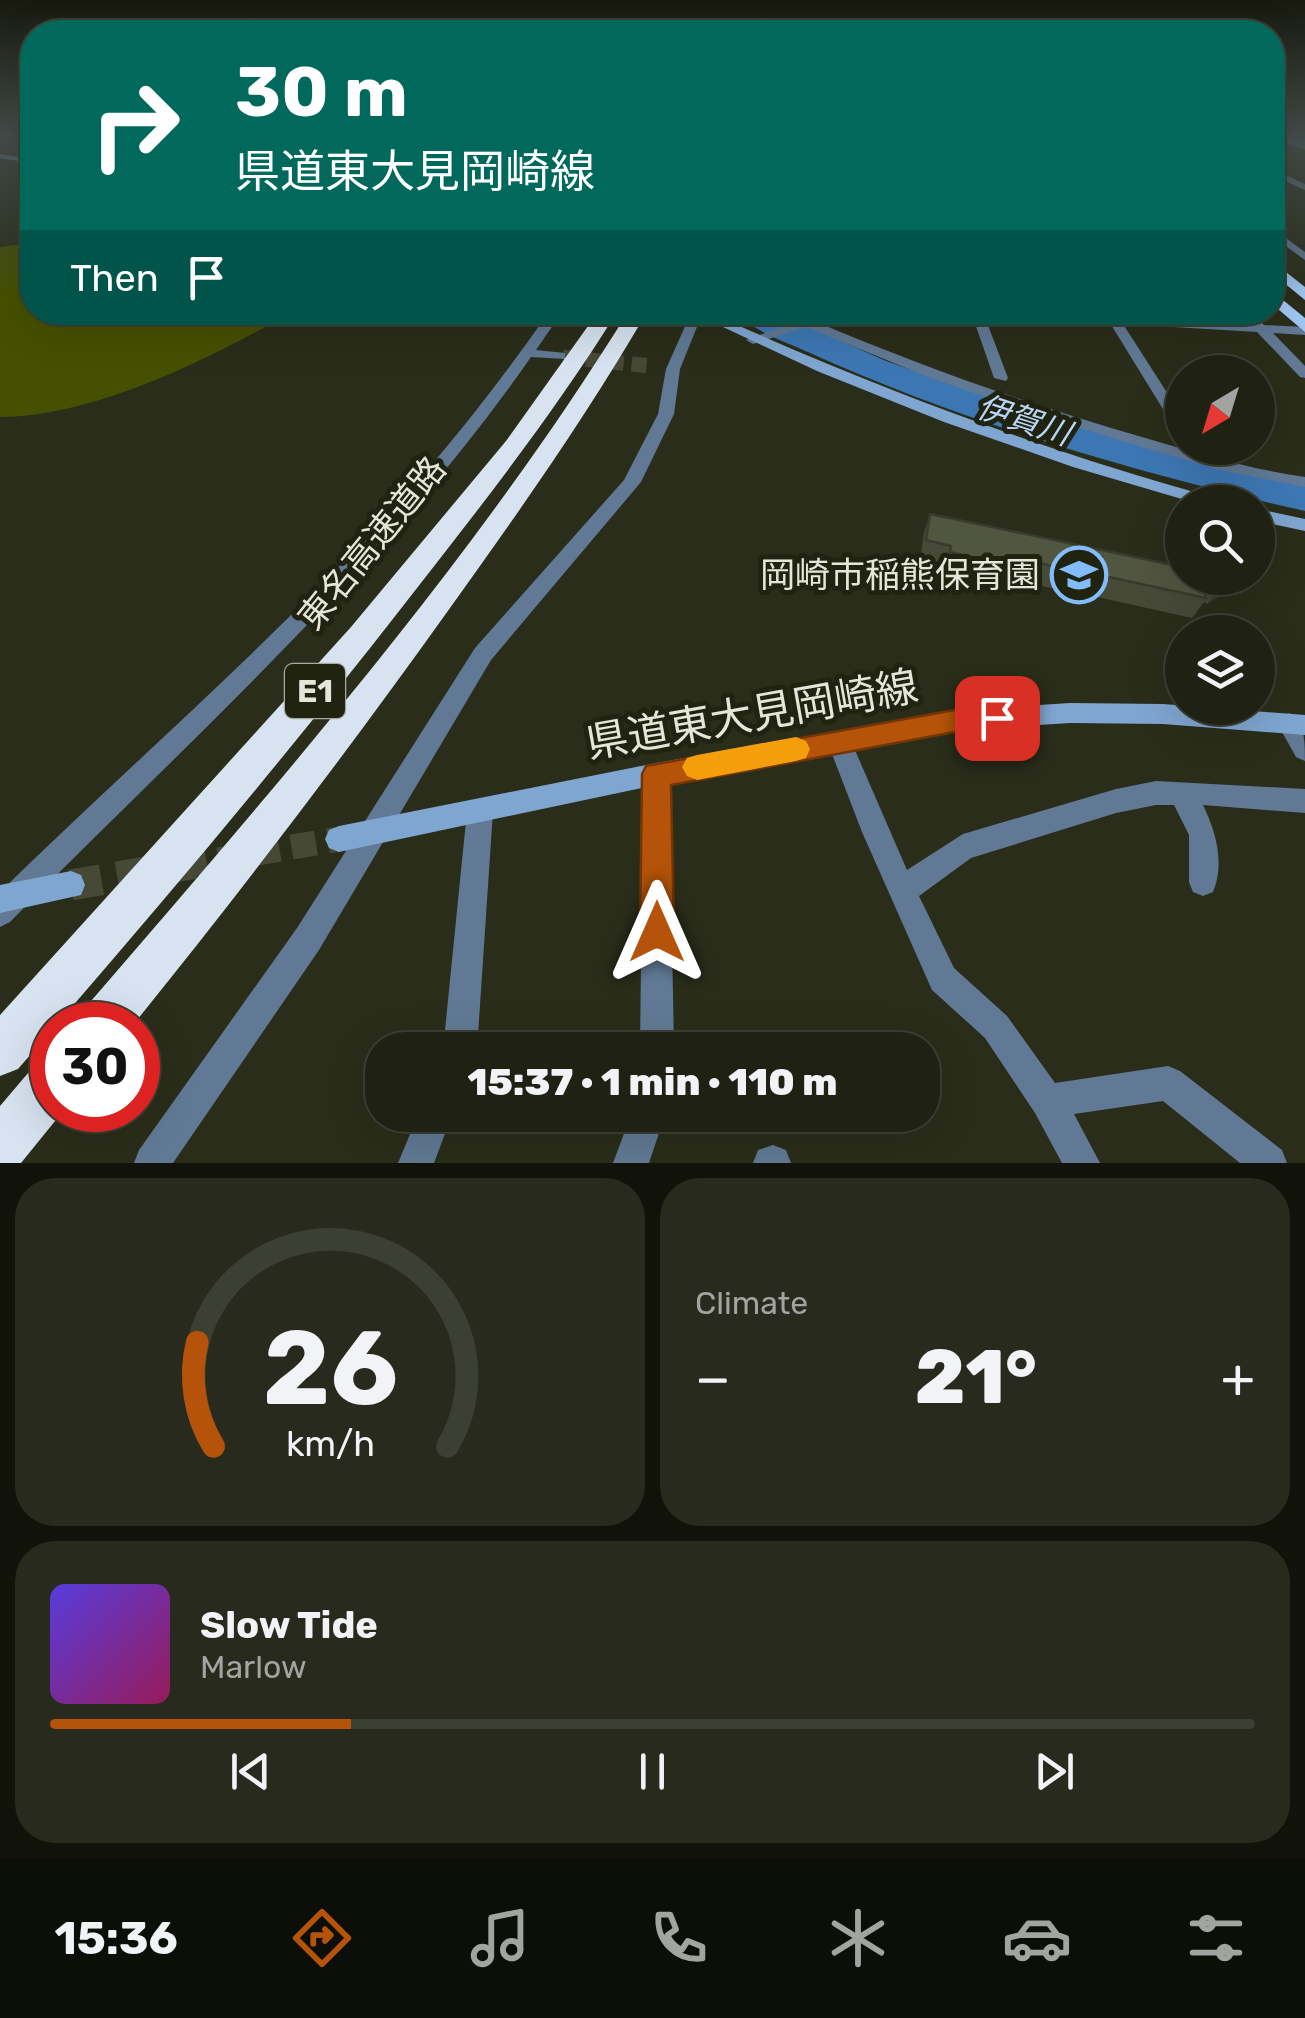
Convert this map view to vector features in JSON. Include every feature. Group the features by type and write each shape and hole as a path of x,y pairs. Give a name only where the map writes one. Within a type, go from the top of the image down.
{"highway":[{"name":"東名高速道路","path":"0,1052 364,634 507,456 600,325"},
{"name":"E1","path":"120,1002 405,647 541,462 603,373 631,325"},
{"path":"0,1147 30,1111"}],"main road":[{"path":"1285,277 1305,296"},
{"path":"1285,308 1305,329"}],"street":[{"path":"5,903 337,577 421,488 529,354 548,325"},
{"path":"152,1163 308,939 355,836 482,654 632,482 666,414 668,368 690,325"},
{"path":"724,325 752,340 995,434 1165,488"},
{"path":"752,340 800,325"},
{"path":"812,325 891,360 1056,418 1237,469 1305,482"},
{"path":"981,325 1002,378"},
{"path":"1118,325 1165,399"},
{"path":"1216,325 1305,329"},
{"path":"1258,325 1305,374"},
{"path":"529,354 560,356"},
{"path":"1275,519 1305,525"},
{"name":"県道東大見岡崎線","path":"355,836 656,774 960,720 1070,713 1297,724"},
{"path":"1297,724 1305,750"},
{"path":"839,741 943,978 996,1027 1047,1101 1082,1163"},
{"path":"656,774 657,1032"},
{"path":"902,891 964,847 1116,801 1181,793 1305,802"},
{"path":"1181,793 1202,824 1206,850 1203,882"},
{"path":"462,1032 480,811"},
{"path":"5,903 71,885"},
{"path":"1047,1101 1168,1084 1269,1163"},
{"path":"416,1163 428,1132"},
{"path":"631,1163 642,1132"}],"green space":[{"path":"20,244 20,325 269,325 188,366 113,396 75,407 0,417 0,247"}],"building":[{"path":"930,514 1165,563 1165,589 1104,576 1102,557 1082,553 1084,573 1012,557 1012,566 950,552 951,546 926,540"}],"waterway":[{"name":"伊賀川","path":"776,325 843,356 1001,414 1152,461 1305,498"}],"tunnel":[{"path":"563,357 651,366"},
{"path":"182,866 339,839"},
{"path":"71,885 197,863"}],"slow traffic":[{"path":"697,767 796,749"}],"place":[{"name":"岡崎市稲熊保育園","path":"1079,575"}],"route":[{"path":"657,932 656,774 960,720 997,718"}]}
